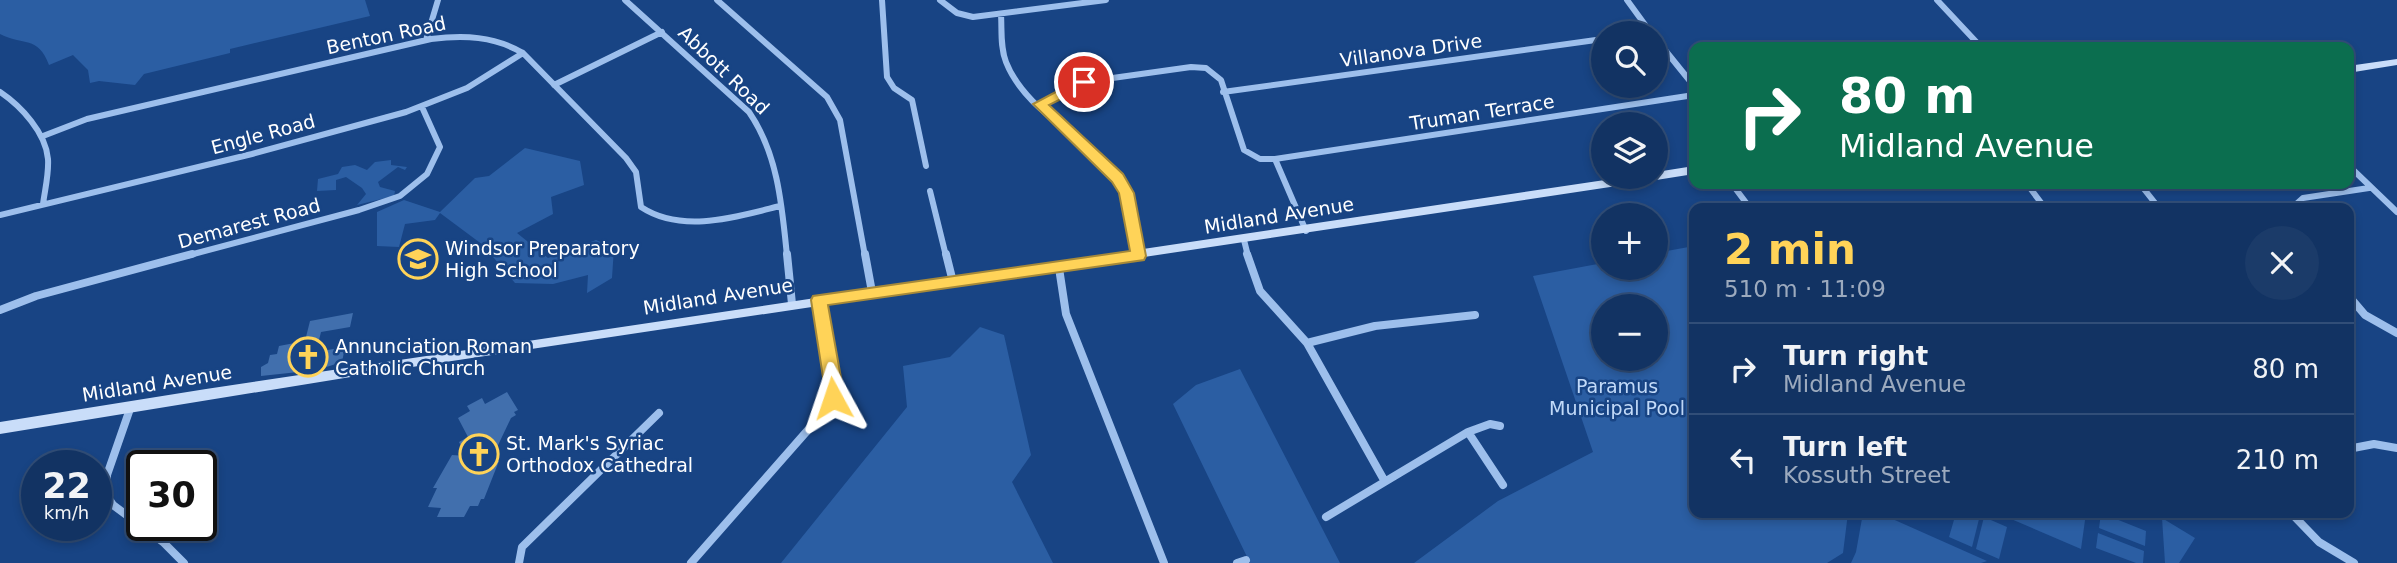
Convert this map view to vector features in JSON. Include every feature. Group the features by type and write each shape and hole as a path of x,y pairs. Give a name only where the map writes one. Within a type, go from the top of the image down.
{"street":[{"path":"426,40 438,0"},
{"name":"Abbott Road","path":"625,0 757,121 768,140 780,206 792,304"},
{"path":"717,0 827,97 835,108 840,120 872,292"},
{"path":"882,0 887,77 894,88 912,100 926,166"},
{"path":"940,0 957,13 973,18 1106,0"},
{"path":"1627,0 1642,21"},
{"path":"1937,0 1975,42"},
{"path":"1002,14 1004,52 1010,72 1018,85 1118,178 1126,193 1138,256"},
{"path":"554,85 662,32"},
{"name":"Benton Road","path":"43,136 87,120 426,40 461,37 492,39 523,53 632,164 641,207 649,214 671,219 708,220 780,206"},
{"name":"Villanova Drive","path":"1223,92 1591,41"},
{"name":"Engle Road","path":"0,215 252,154 422,107 467,88 523,53"},
{"path":"1668,54 1689,80"},
{"path":"2354,69 2397,62"},
{"path":"1040,104 1084,82 1191,66 1206,68 1217,75 1244,150 1260,159 1275,159 1306,231"},
{"path":"0,92 9,98 43,136 48,167 43,204"},
{"name":"Truman Terrace","path":"1275,159 1689,96"},
{"name":"Demarest Road","path":"0,310 36,296 359,210 400,196 427,174 439,153 439,142 422,107"},
{"path":"1668,174 1689,171"},
{"path":"2354,172 2397,212"},
{"name":"Midland Avenue","path":"0,428 792,304 1059,268 1591,186"},
{"path":"2298,203 2303,198 2369,188"},
{"path":"2144,189 2155,203"},
{"path":"930,191 953,282"},
{"path":"1244,240 1251,271 1260,291 1307,342 1384,480"},
{"path":"1059,268 1066,314 1164,563"},
{"path":"691,563 829,406 835,389 819,300"},
{"path":"2354,302 2365,315 2397,333"},
{"path":"1307,342 1375,326 1475,314"},
{"path":"131,406 107,475 107,496 113,505 163,542 184,563"},
{"path":"519,563 522,547 659,413"},
{"path":"1326,517 1468,432 1490,424 1500,426"},
{"path":"1468,432 1503,485"},
{"path":"2354,448 2374,444 2397,448"},
{"path":"2296,518 2319,542 2354,563"},
{"path":"1237,563 1246,560"}],"green space":[{"path":"0,0 365,0 370,16 230,49 230,53 144,74 135,85 99,81 90,83 88,70 73,55 49,65 35,45 0,34"},
{"path":"525,148 580,161 584,185 551,197 553,214 517,233 548,258 596,240 614,248 612,278 587,293 588,275 553,284 515,283 483,245 440,213 435,220 405,224 399,247 377,246 377,212 404,200 440,212 475,178 489,176"},
{"path":"391,160 391,165 407,167 405,170 398,167 378,182 380,187 395,191 394,196 357,205 366,194 346,177 336,180 336,190 317,191 318,179 338,174 342,167 355,165 367,170 375,162"},
{"name":"Paramus Municipal Pool","path":"1689,247 1689,518 1847,518 1843,553 1827,563 1414,563 1498,501 1593,452 1533,276 1591,265 1591,280 1668,280 1668,251"},
{"path":"980,327 1004,335 1031,455 1012,482 1053,563 781,563 907,407 903,366 950,357"},
{"path":"1240,369 1340,563 1250,563 1173,404 1196,385"},
{"path":"1862,518 1890,518 1987,561 1851,563 1856,552"},
{"path":"1955,518 1979,518 1972,547 1949,537"},
{"path":"1984,518 2007,527 1999,559 1976,549"},
{"path":"2009,518 2085,518 2081,549"},
{"path":"2100,518 2114,518 2146,531 2145,546 2099,528"},
{"path":"2162,518 2195,538 2179,563 2165,563"},
{"path":"2098,533 2144,551 2143,563 2136,563 2096,548"}],"building":[{"name":"Annunciation Roman Catholic Church","path":"353,313 350,327 321,332 316,352 345,347 342,362 317,370 261,376 261,367 268,363 270,355 277,354 279,346 305,341 310,321"},
{"name":"St. Mark's Syriac Orthodox Cathedral","path":"507,392 518,410 514,412 516,415 511,418 491,460 499,461 484,499 481,499 478,506 470,506 464,517 437,517 441,508 428,507 437,488 433,488 452,455 466,456 459,442 468,437 458,418 470,411 467,406 482,398 485,404"}],"place":[{"name":"Windsor Preparatory High School","path":"418,259"},
{"name":"Annunciation Roman Catholic Church","path":"308,357"},
{"name":"St. Mark's Syriac Orthodox Cathedral","path":"479,454"}],"route":[{"path":"833,398 835,389 819,300 1138,256 1126,193 1118,178 1040,104 1084,82"}]}
